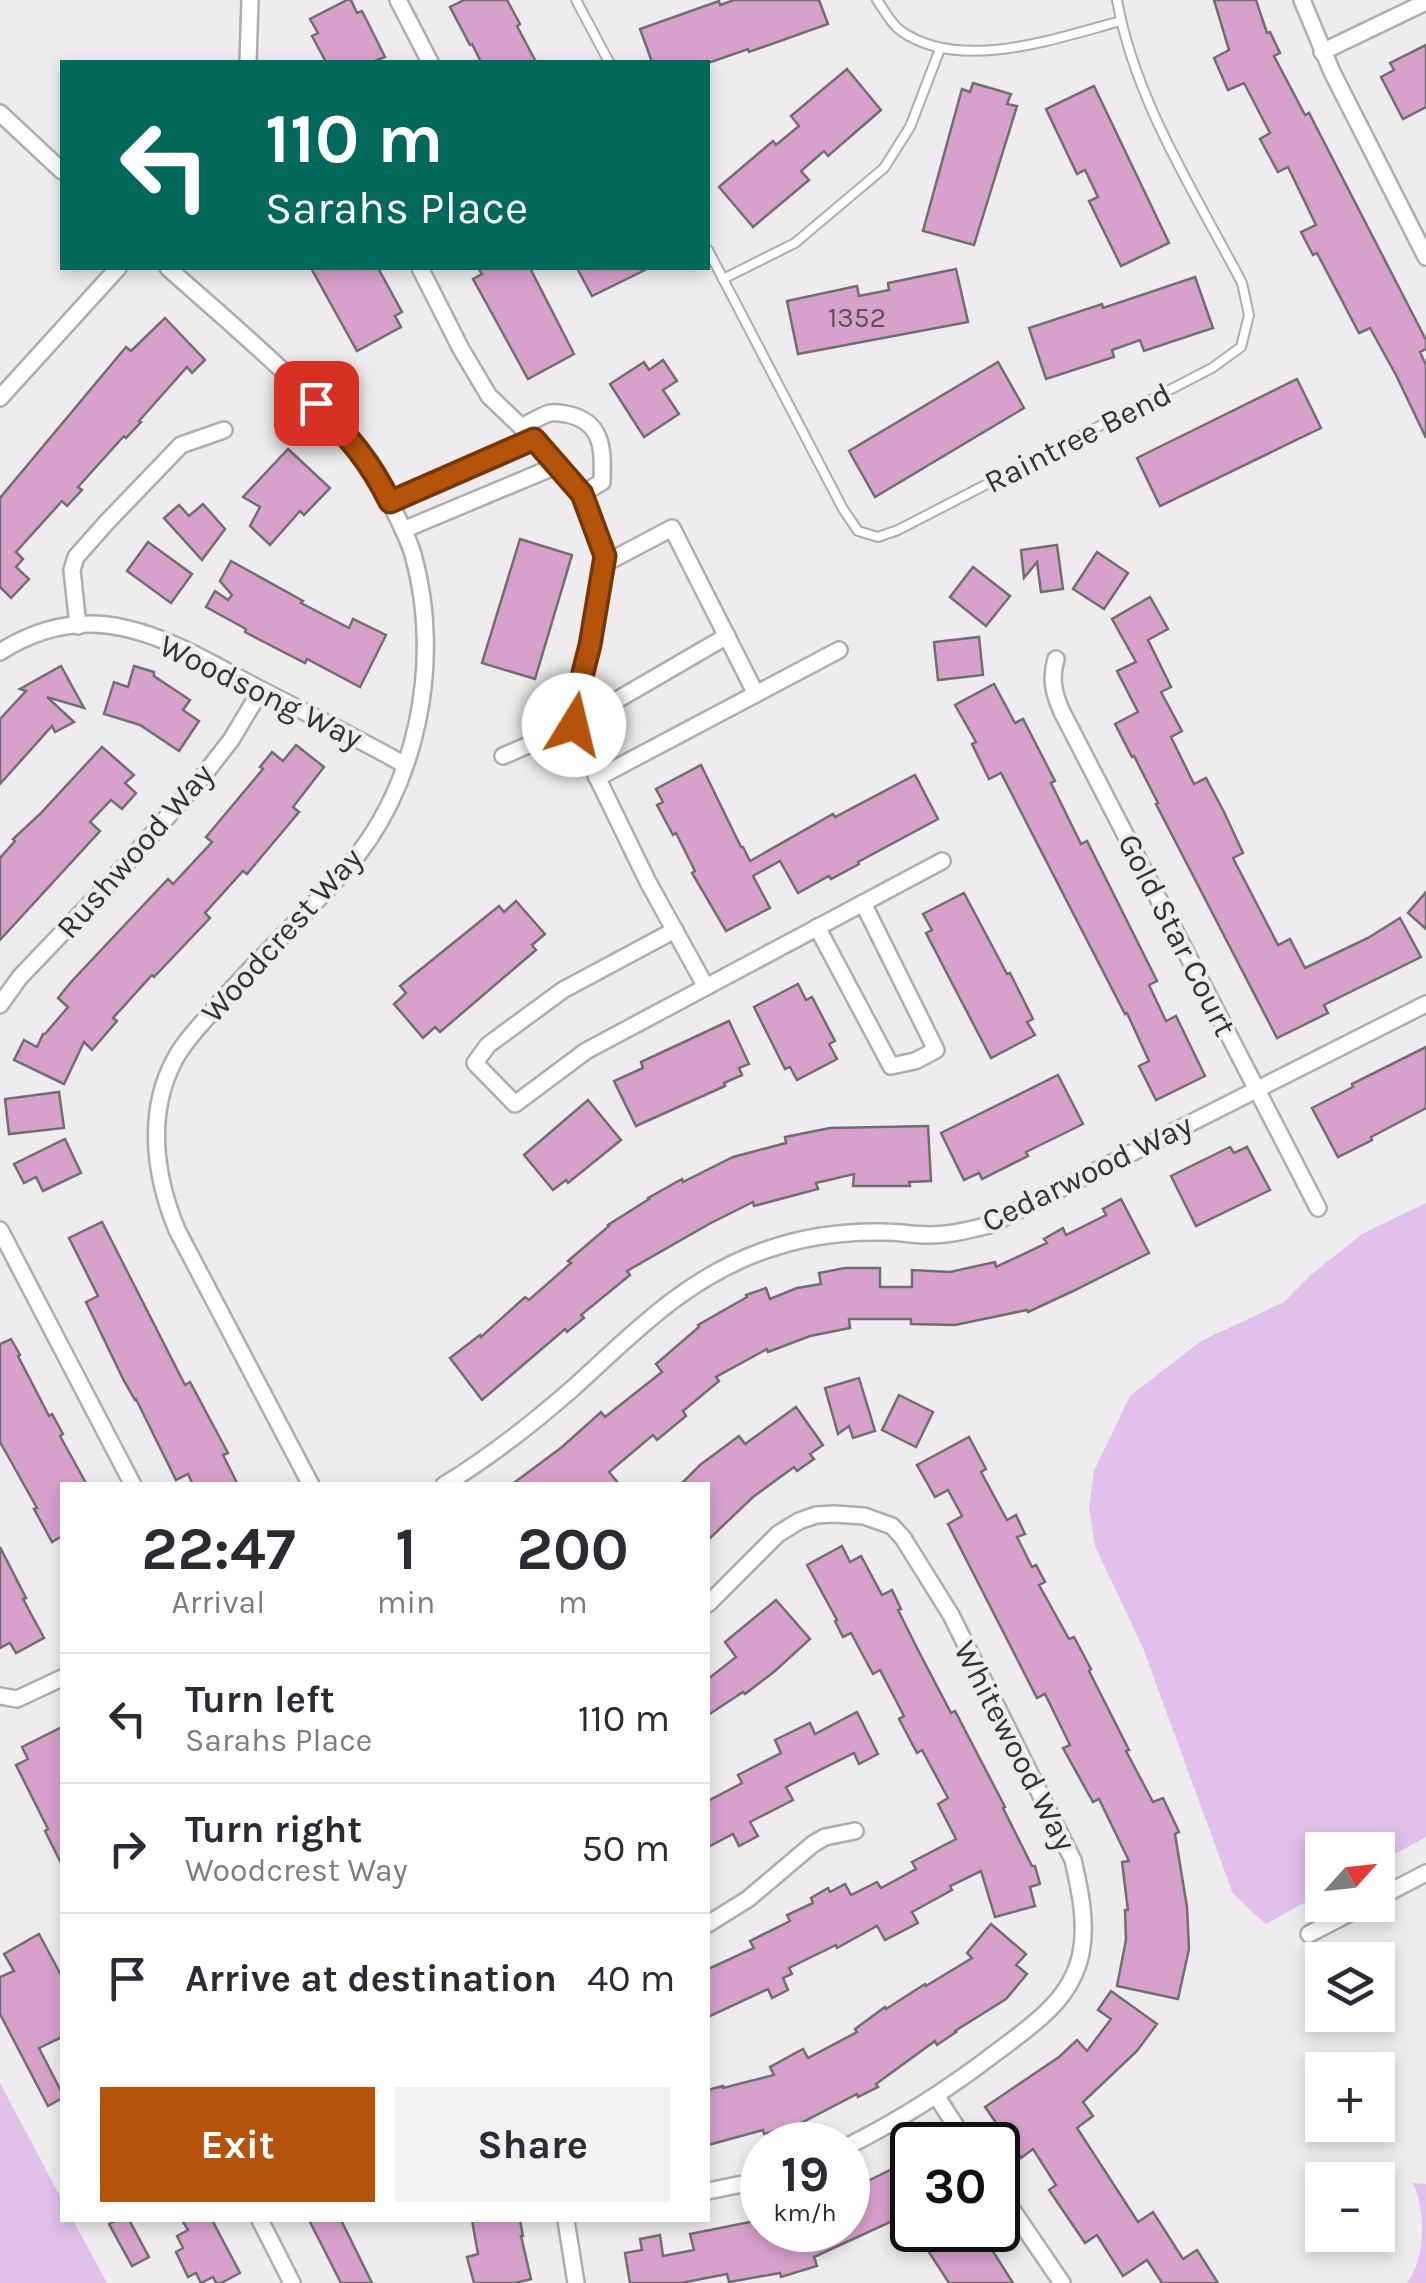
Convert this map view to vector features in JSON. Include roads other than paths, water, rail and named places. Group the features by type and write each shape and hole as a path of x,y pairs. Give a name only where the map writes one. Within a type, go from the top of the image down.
{"street":[{"path":"248,60 250,0"},
{"path":"398,0 429,60"},
{"path":"1302,0 1322,52 1426,257"},
{"path":"1322,52 1426,2"},
{"path":"0,113 60,169"},
{"path":"0,398 116,270"},
{"name":"Woodcrest Way","path":"170,270 278,366 353,442 374,470 403,530 423,599 426,677 418,719 389,803 349,867 190,1038 166,1078 158,1111 158,1169 166,1204 309,1482"},
{"path":"421,270 489,396 582,494 605,556 590,645 572,716 574,725 648,882 706,987"},
{"path":"390,502 527,433 553,412 587,423 600,439 602,482 582,494"},
{"path":"78,626 72,570 76,557 181,446 224,430"},
{"path":"403,530 556,466"},
{"path":"604,564 672,528 756,694"},
{"name":"Woodsong Way","path":"0,652 31,634 63,626 123,628 177,646 404,765"},
{"path":"503,756 574,725 727,636"},
{"path":"597,778 839,650"},
{"name":"Gold Star Court","path":"1056,659 1053,684 1062,712 1318,1208"},
{"name":"Rushwood Way","path":"0,1004 20,977 107,886 203,776 231,740 261,690"},
{"path":"675,930 563,990 488,1045 475,1063 515,1104 586,1050 942,861"},
{"path":"817,927 891,1066 915,1061 936,1050 863,903"},
{"name":"Cedarwood Way","path":"449,1482 528,1426 661,1307 728,1264 804,1239 842,1233 928,1235 990,1225 1426,1004"},
{"path":"0,1230 131,1482"},
{"name":"Whitewood Way","path":"710,1602 778,1534 799,1522 816,1515 834,1514 864,1516 892,1526 950,1616 1067,1845 1080,1891 1083,1925 1082,1952 1064,1993 1044,2017 937,2097 870,2135"},
{"path":"0,1696 17,1699 60,1679"},
{"path":"710,1923 748,1899 813,1844 825,1837 855,1831"},
{"path":"1395,1890 1426,1874"},
{"path":"1309,1934 1332,1922"},
{"path":"937,2097 953,2122"},
{"path":"710,2191 740,2184"},
{"path":"261,2222 292,2283"},
{"path":"566,2222 576,2283"},
{"path":"1020,2222 1062,2283"}],"lane":[{"path":"591,0 577,2 608,60"},
{"path":"877,0 898,30 940,49 991,51 1121,21"},
{"name":"Raintree Bend","path":"710,254 844,509 858,531 878,536 898,530 1212,368 1241,347 1249,314 1242,283 1150,107 1117,0"},
{"path":"723,278 795,243 884,168 910,127 940,49"}]}
